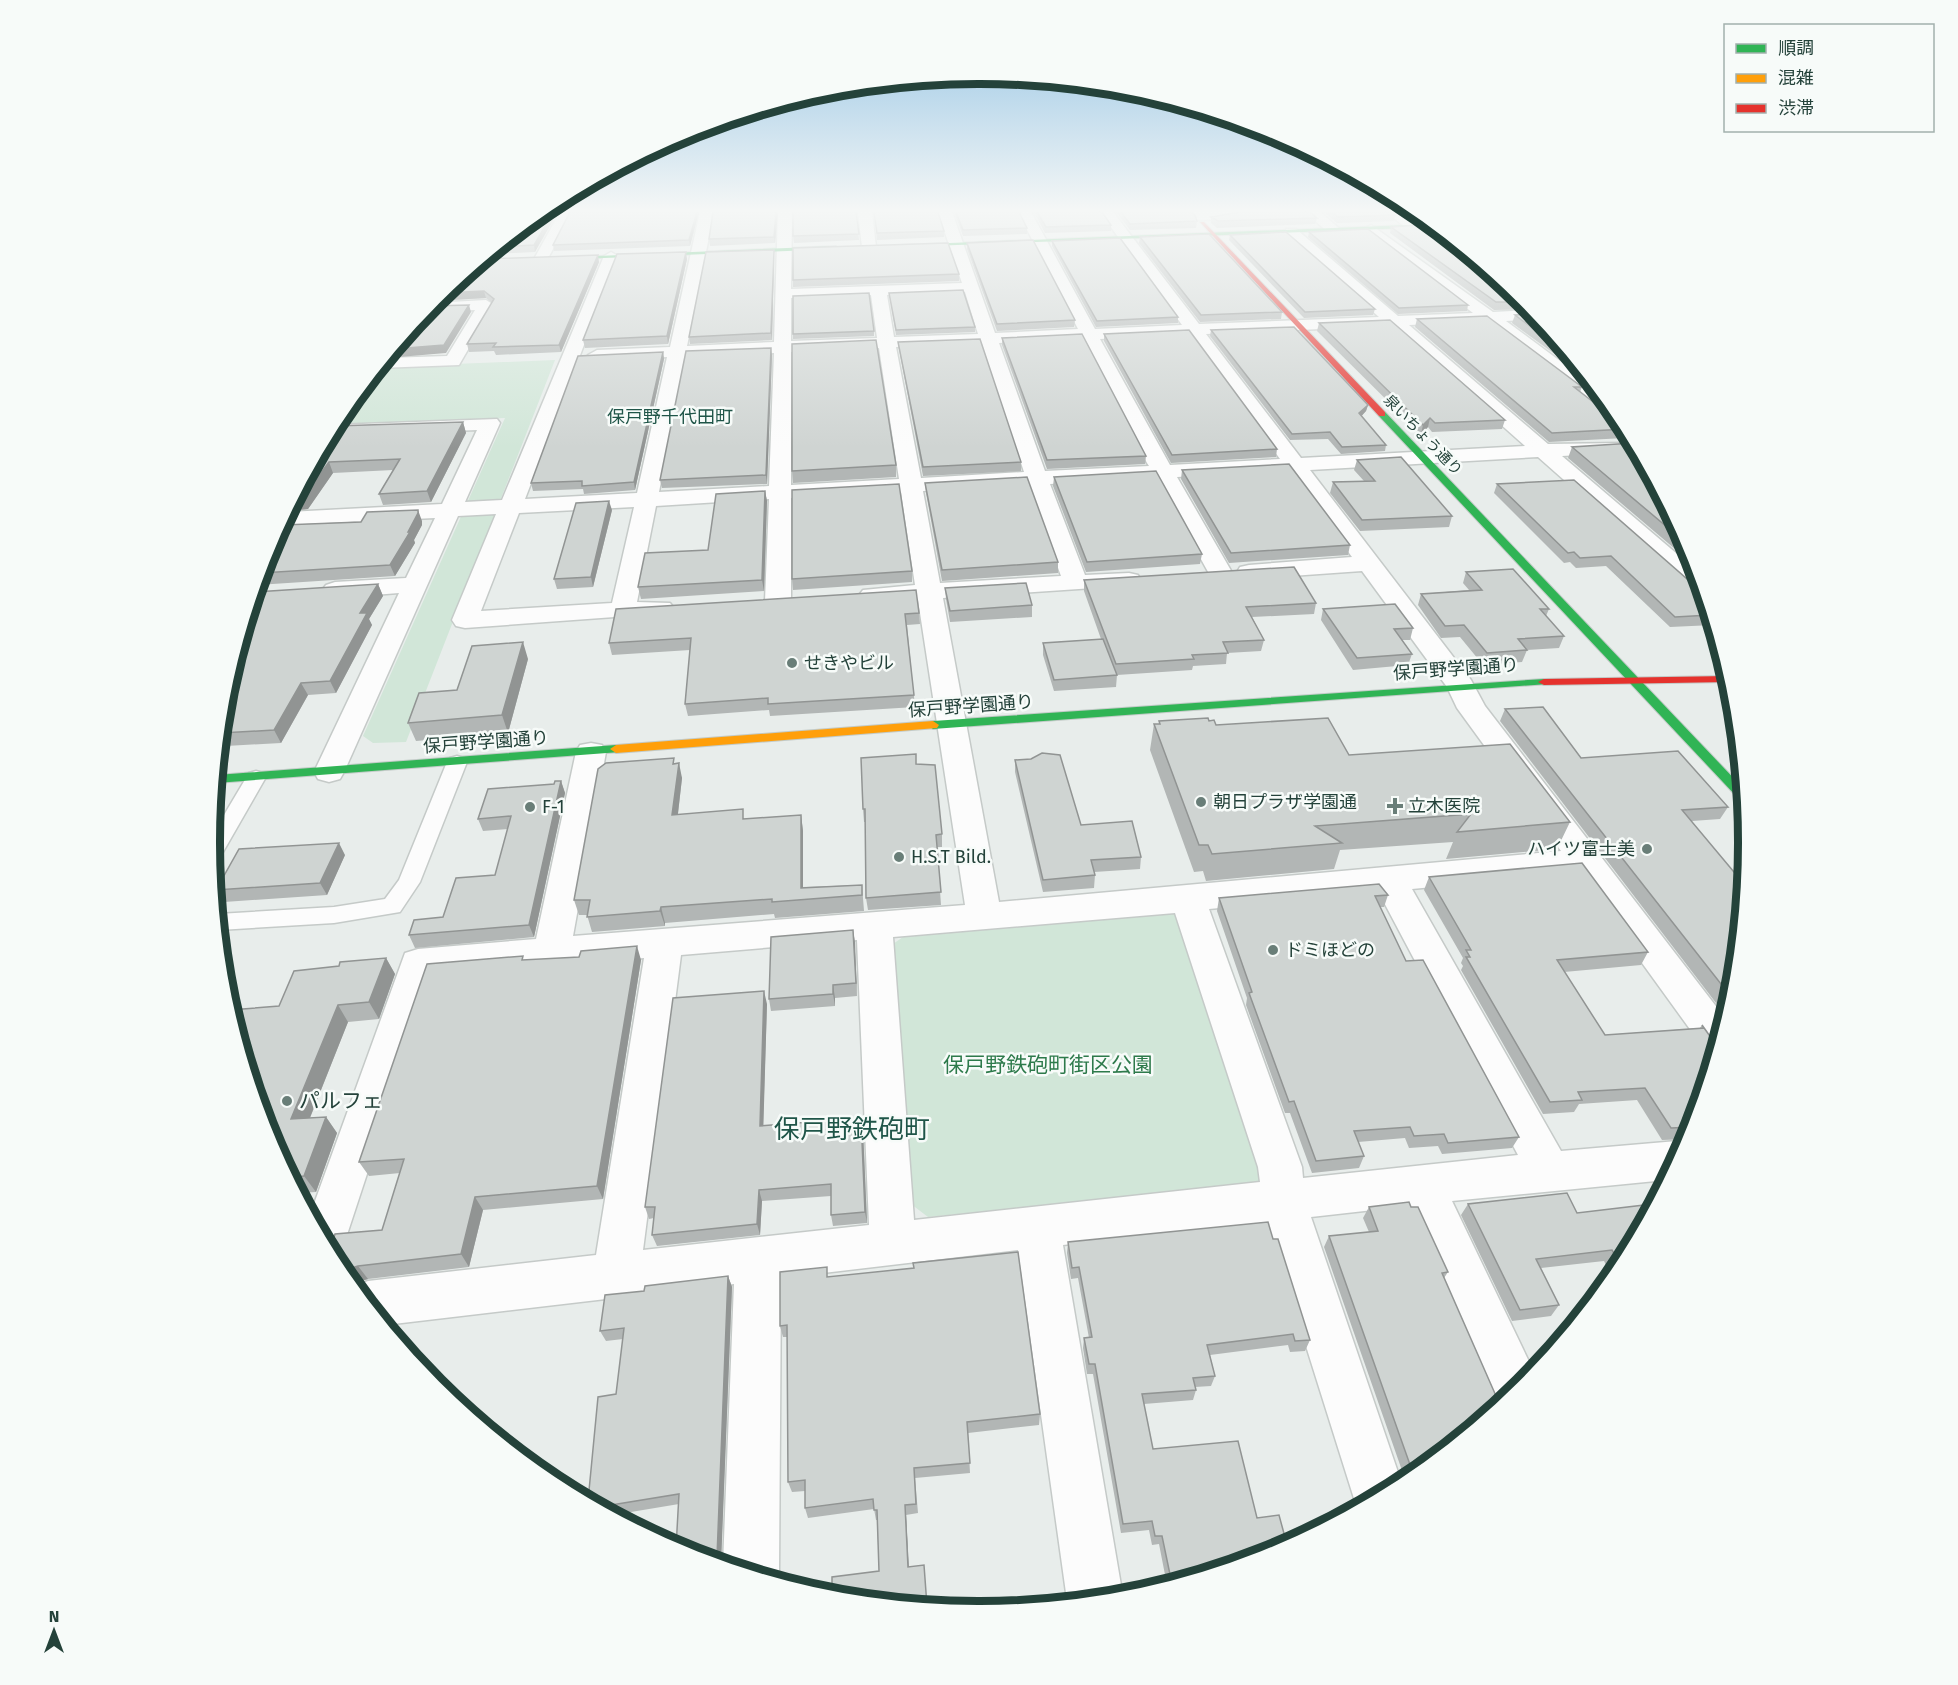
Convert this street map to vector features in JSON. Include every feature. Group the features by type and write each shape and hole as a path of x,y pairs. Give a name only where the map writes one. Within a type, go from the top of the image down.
{"street":[{"path":"596,291 512,507 465,620 683,606"},
{"path":"623,610 690,291"},
{"path":"778,601 783,291"},
{"path":"878,291 950,726 984,915"},
{"path":"783,294 887,291"},
{"path":"973,291 1036,479 1076,583"},
{"path":"1066,291 1163,472 1210,574 1370,563"},
{"path":"1166,291 1461,686 1471,708 1583,861 1714,1032"},
{"name":"泉いちょう通り","path":"1265,291 1735,787"},
{"path":"1359,291 1690,578"},
{"path":"1454,291 1588,390"},
{"path":"391,364 453,361 486,305 442,307"},
{"path":"570,356 1524,316"},
{"path":"328,772 490,423 342,430"},
{"path":"294,518 1626,447"},
{"path":"1654,548 1677,546"},
{"path":"850,596 1154,578"},
{"path":"312,591 414,585"},
{"path":"755,602 802,599"},
{"name":"保戸野学園通り","path":"223,779 591,753 1461,686 1634,679 1719,679"},
{"path":"552,951 591,753"},
{"path":"327,1231 418,963 1188,899 1583,861"},
{"path":"1390,881 1550,1171"},
{"path":"1188,899 1280,1167 1283,1201 1376,1488"},
{"path":"874,924 893,1245"},
{"path":"616,1276 665,942"},
{"path":"376,1303 1037,1227 1550,1171 1667,1161"},
{"path":"1422,1186 1512,1382"},
{"path":"1037,1227 1094,1592"},
{"path":"751,1566 758,1260"}],"lane":[{"path":"225,922 334,915 392,906 409,882 457,762"},
{"path":"220,838 256,777"}],"green space":[{"path":"555,360 406,742 373,743 363,736 505,418 345,425 389,367"},
{"name":"保戸野鉄砲町街区公園","path":"1173,914 1183,917 1272,1183 928,1217 911,1204 893,944 903,937"}],"building":[{"path":"459,291 583,291 559,345 493,347 496,343 467,344 494,299 484,291 458,292"},
{"path":"603,291 677,291 667,336 583,340"},
{"path":"698,291 773,291 771,333 689,337"},
{"path":"963,291 975,327 896,330 889,293"},
{"path":"985,291 1060,291 1075,320 997,324"},
{"path":"1080,291 1159,291 1178,317 1097,321"},
{"path":"1182,291 1262,291 1282,312 1201,315"},
{"path":"1284,291 1354,291 1375,309 1305,312"},
{"path":"1378,291 1449,291 1468,305 1399,308"},
{"path":"1480,291 1499,291 1511,302 1496,302"},
{"path":"869,293 874,331 793,334 793,296"},
{"path":"469,305 444,345 404,348 409,342 443,306"},
{"path":"1515,315 1523,315 1544,336"},
{"path":"1487,316 1582,387 1574,387 1600,407 1615,430 1552,433 1417,319"},
{"path":"1390,320 1505,420 1435,423 1430,418 1423,425 1319,323"},
{"path":"1294,327 1368,405 1359,413 1386,445 1342,447 1330,432 1292,434 1211,330"},
{"path":"1189,330 1277,449 1172,455 1104,334"},
{"path":"1082,334 1146,456 1047,460 1002,338"},
{"path":"980,339 1021,462 923,467 898,342"},
{"path":"876,340 896,465 792,471 792,344"},
{"path":"771,348 766,475 660,480 686,351"},
{"path":"663,352 634,482 582,486 582,481 531,483 578,356"},
{"path":"463,422 427,491 379,494 400,459 329,462 307,491 345,426"},
{"path":"1624,444 1669,529 1572,447"},
{"path":"1401,457 1452,516 1362,520 1333,482 1375,481 1357,460"},
{"path":"1289,464 1350,545 1231,553 1182,470"},
{"path":"1156,471 1202,554 1087,562 1054,477"},
{"path":"1027,477 1058,562 942,570 925,483"},
{"path":"1574,480 1691,583 1702,615 1675,617 1611,556 1580,558 1574,552 1568,553 1497,484"},
{"path":"899,484 912,571 792,579 792,490"},
{"path":"765,491 762,580 638,587 645,553 708,550 716,494"},
{"path":"609,501 591,577 554,579 576,503"},
{"path":"418,510 408,532 410,532 390,565 271,572 291,525 361,522 367,512"},
{"path":"1294,567 1316,603 1246,607 1264,640 1223,642 1228,653 1192,655 1194,659 1116,664 1084,580"},
{"path":"1513,569 1549,609 1540,609 1564,636 1518,639 1527,650 1487,653 1464,625 1445,626 1421,594 1482,590 1466,572"},
{"path":"1026,583 1032,605 950,611 945,588"},
{"path":"378,584 360,613 367,613 330,681 301,683 274,730 229,733 246,646 264,591"},
{"path":"916,590 919,613 905,614 914,695 768,704 768,698 685,704 691,638 609,643 616,609"},
{"path":"1395,604 1413,628 1394,629 1412,654 1357,658 1323,609"},
{"path":"1103,639 1117,675 1054,680 1043,643"},
{"path":"523,642 502,715 408,723 419,693 457,690 472,646"},
{"path":"1543,707 1581,758 1678,751 1728,807 1682,810 1737,875 1731,942 1723,987 1505,709"},
{"path":"1208,718 1209,721 1214,720 1216,725 1328,718 1349,755 1510,744 1570,822 1457,832 1471,814 1315,826 1342,843 1212,854 1208,845 1199,845 1154,724 1160,724 1159,721"},
{"path":"1042,753 1060,755 1081,825 1132,821 1141,857 1091,860 1095,875 1043,880 1015,760 1031,759"},
{"path":"916,754 916,764 935,765 942,834 936,835 941,892 866,898 865,809 863,809 861,758"},
{"path":"674,758 673,764 679,763 672,815 743,809 743,819 801,815 801,888 862,885 862,895 661,907 660,911 587,917 590,900 574,900 598,769 606,763"},
{"path":"555,781 561,781 529,925 409,935 414,920 443,917 456,878 495,875 511,816 478,819 488,789 554,784"},
{"path":"339,843 320,883 222,890 222,880 239,849"},
{"path":"1582,863 1648,952 1557,960 1605,1035 1704,1028 1702,1025 1712,1039 1682,1127 1671,1128 1645,1088 1578,1092 1582,1100 1550,1102 1466,957 1470,957 1466,950 1471,950 1429,877"},
{"path":"1379,884 1388,895 1375,896 1406,961 1423,960 1519,1137 1448,1143 1444,1134 1414,1136 1410,1127 1354,1131 1364,1156 1316,1161 1294,1101 1289,1102 1249,993 1252,992 1219,898"},
{"path":"853,930 856,983 833,985 833,994 769,999 771,937"},
{"path":"637,946 597,1186 475,1197 461,1254 351,1268 333,1240 335,1234 382,1230 404,1159 359,1162 427,964 523,956 522,960 579,957 581,951"},
{"path":"386,958 369,1002 338,1005 291,1119 326,1117 304,1176 298,1176 278,1133 261,1086 239,1009 279,1006 294,971 339,966 340,962"},
{"path":"764,991 760,1126 861,1118 865,1212 831,1215 831,1184 759,1190 757,1224 652,1235 655,1207 645,1207 673,998"},
{"path":"1567,1193 1577,1213 1645,1205 1615,1255 1612,1250 1536,1259 1559,1305 1520,1310 1468,1204"},
{"path":"1409,1202 1411,1207 1418,1207 1448,1272 1442,1273 1496,1397 1441,1444 1410,1466 1329,1236 1378,1231 1369,1207"},
{"path":"1268,1222 1273,1239 1278,1239 1310,1340 1295,1341 1293,1334 1207,1345 1215,1376 1193,1378 1196,1390 1142,1394 1153,1449 1238,1441 1257,1518 1279,1515 1285,1536 1223,1561 1170,1576 1162,1536 1155,1536 1152,1521 1123,1524 1095,1364 1089,1364 1084,1338 1092,1337 1079,1267 1072,1268 1068,1242"},
{"path":"1018,1252 1040,1414 967,1422 970,1463 914,1468 916,1504 905,1505 908,1567 924,1565 926,1599 880,1595 832,1586 832,1577 879,1571 877,1510 874,1510 873,1499 805,1508 805,1480 788,1482 787,1325 780,1326 780,1272 827,1267 827,1277 914,1268 913,1263"},
{"path":"728,1276 717,1554 677,1537 679,1494 611,1505 589,1492 598,1397 616,1394 624,1328 600,1331 605,1295 644,1291 645,1286"}],"traffic: fast":[{"path":"1382,414 1735,787"},
{"path":"933,725 1544,682"},
{"path":"223,778 616,749"}],"traffic: slow":[{"path":"616,749 933,725"}],"traffic: jam":[{"path":"1266,291 1382,414"},
{"path":"1544,682 1719,679"}],"place":[{"name":"せきやビル","path":"792,663"},
{"name":"朝日プラザ学園通","path":"1201,802"},
{"name":"立木医院","path":"1395,806"},
{"name":"F-1","path":"530,807"},
{"name":"ハイツ富士美","path":"1647,849"},
{"name":"H.S.T Bild.","path":"899,857"},
{"name":"ドミほどの","path":"1273,950"},
{"name":"パルフェ","path":"287,1101"}],"district":[{"name":"保戸野千代田町","path":"670,417"},
{"name":"保戸野鉄砲町","path":"852,1129"}]}
